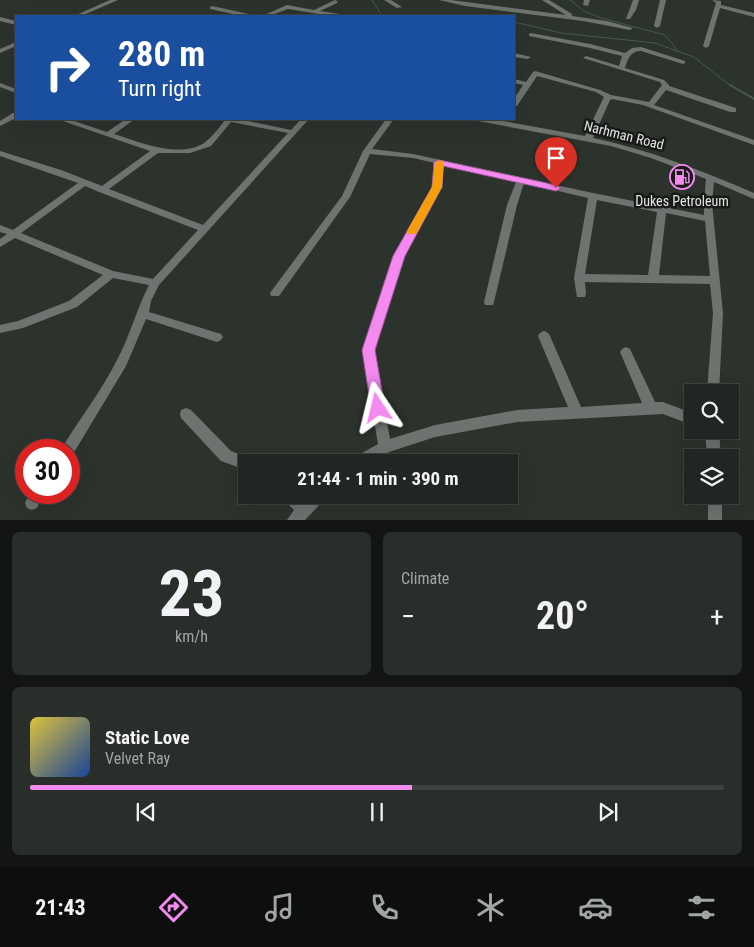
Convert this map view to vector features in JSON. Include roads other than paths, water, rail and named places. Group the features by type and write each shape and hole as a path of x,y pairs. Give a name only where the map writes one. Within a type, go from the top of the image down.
{"street":[{"path":"79,15 115,0"},
{"path":"387,0 399,7"},
{"path":"442,0 494,9 501,13 571,17 630,28"},
{"path":"494,9 499,0"},
{"path":"545,0 571,17"},
{"path":"628,18 636,0"},
{"path":"657,26 663,0"},
{"path":"316,11 335,2"},
{"path":"706,46 716,3 754,15"},
{"path":"212,8 237,15"},
{"path":"267,15 284,8 335,15"},
{"path":"0,19 15,23"},
{"path":"531,36 590,46 626,56"},
{"path":"0,51 15,44"},
{"path":"621,69 626,56 634,49 683,62"},
{"path":"515,55 528,58"},
{"path":"586,58 662,81 666,85 652,103 646,104"},
{"path":"515,102 535,73 542,74 598,90 609,97 646,104 754,143"},
{"path":"515,81 527,84"},
{"path":"0,86 15,90"},
{"path":"664,87 733,110"},
{"path":"588,139 609,97"},
{"path":"0,124 15,116"},
{"path":"64,120 156,150 176,150 208,144 228,120"},
{"path":"109,134 130,120"},
{"path":"234,120 292,132"},
{"path":"75,439 122,363 155,283 304,120"},
{"path":"275,293 346,198 367,151 389,120"},
{"name":"Narhman Road","path":"503,121 588,139 654,156 754,196"},
{"path":"102,190 156,150"},
{"path":"367,151 413,156 593,196 709,219"},
{"path":"0,153 58,172 205,229"},
{"path":"385,447 368,350 399,256 437,187 439,162"},
{"path":"710,178 708,190 709,219 718,319 714,384"},
{"path":"489,302 512,205 521,180"},
{"path":"0,244 83,183"},
{"path":"581,294 579,278 593,196"},
{"path":"653,279 662,210"},
{"path":"0,228 111,274 155,283"},
{"path":"0,329 34,320 73,304 111,274"},
{"path":"579,278 713,280"},
{"path":"143,314 217,337"},
{"path":"544,336 576,413"},
{"path":"626,352 650,408"},
{"path":"373,454 385,447 435,431 517,416 662,408 684,416"},
{"path":"186,414 226,456 238,461"},
{"path":"298,514 309,504"},
{"path":"715,504 715,520"}],"waterway":[{"path":"372,0 381,15"},
{"path":"570,0 584,11 598,17 665,35 677,50"},
{"path":"515,22 561,33 655,43 694,57 732,87"},
{"path":"730,85 754,99"}],"place":[{"name":"Dukes Petroleum","path":"682,177"}]}
